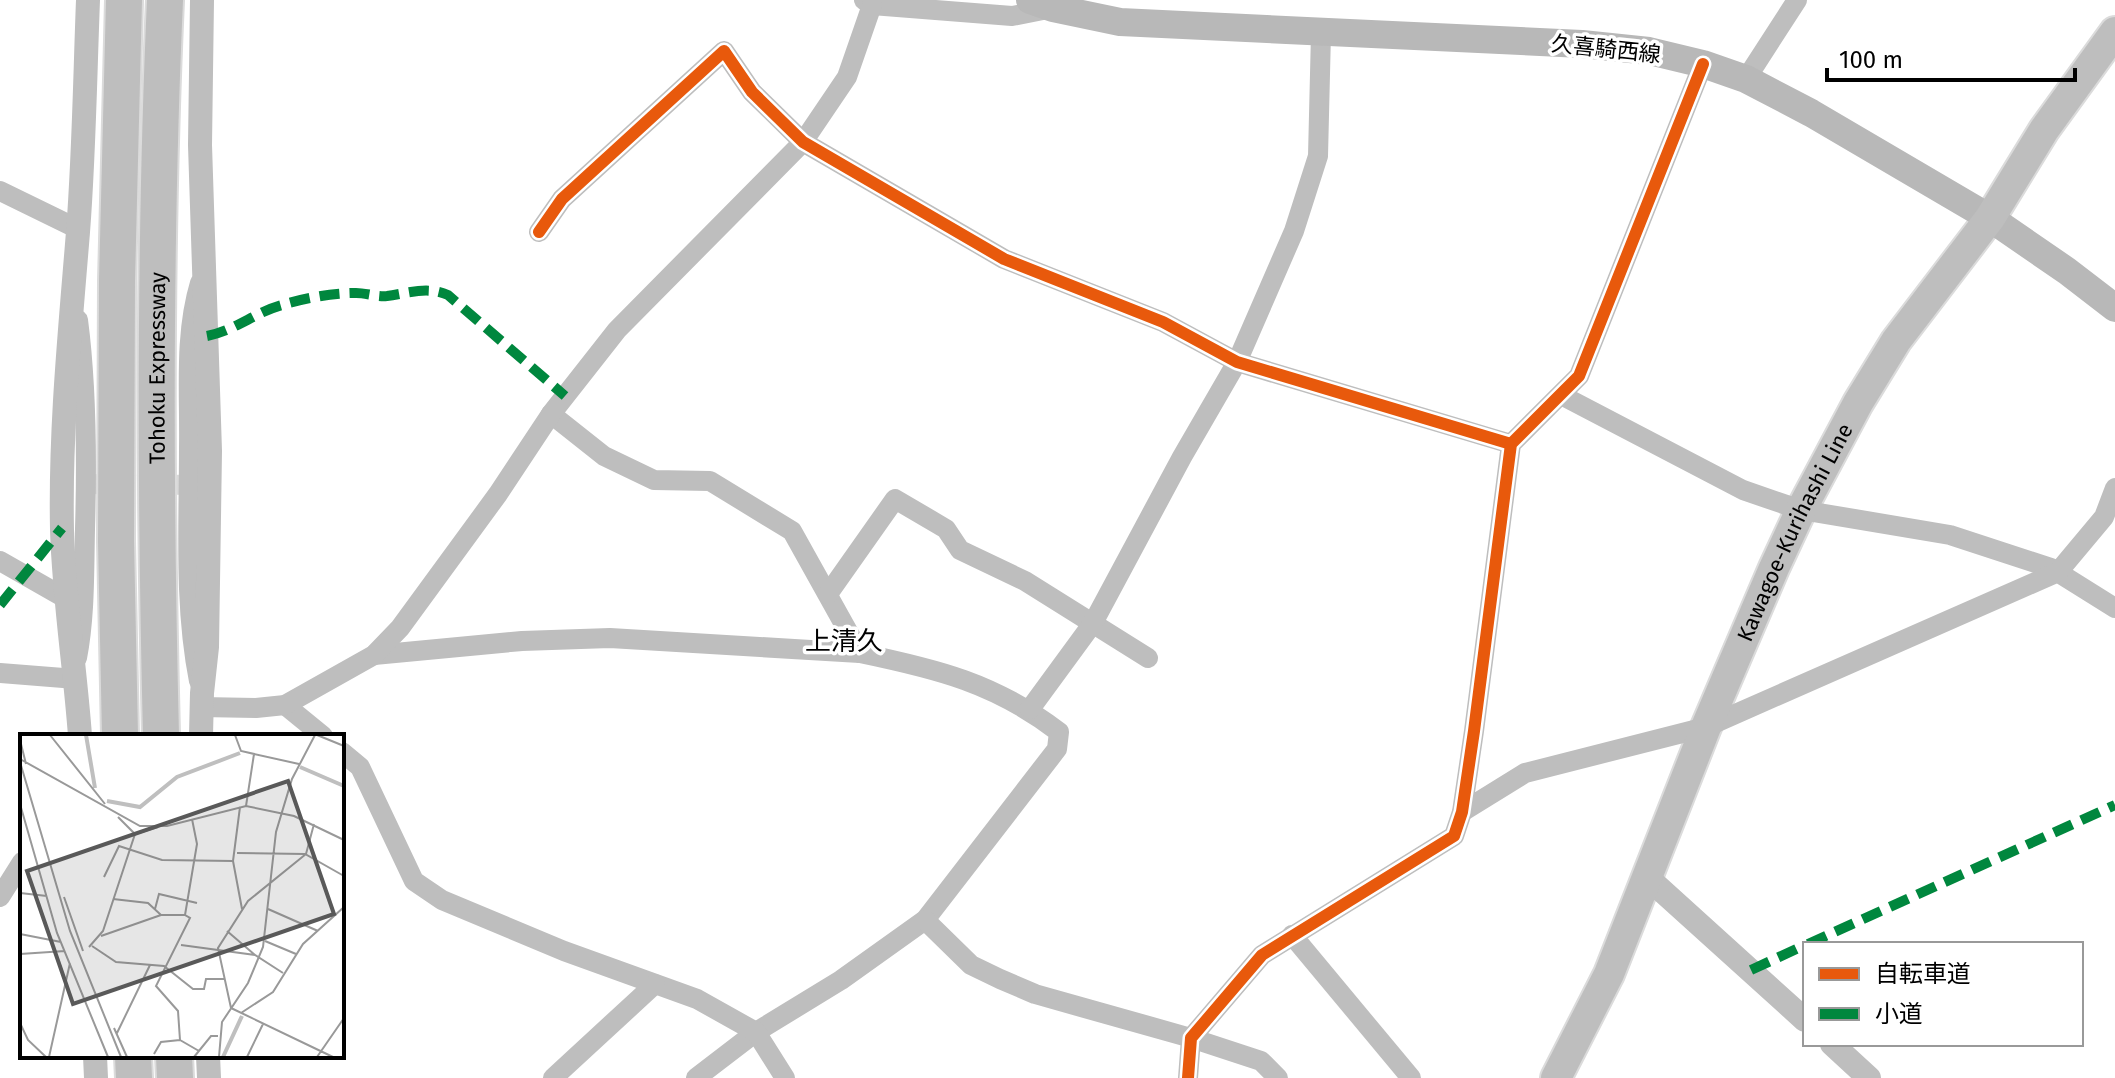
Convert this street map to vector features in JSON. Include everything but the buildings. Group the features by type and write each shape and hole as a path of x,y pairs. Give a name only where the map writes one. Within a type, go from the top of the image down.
{"highway":[{"name":"Tohoku Expressway","path":"120,734 116,541 117,281 124,0"},
{"name":"Tohoku Expressway","path":"161,734 156,542 165,0"},
{"path":"133,1058 134,1078"},
{"path":"174,1058 175,1078"}],"main road":[{"name":"久喜騎西線","path":"1041,4 1120,22 1582,44 1649,51 1703,64 1746,79 1811,113 1990,218 2115,308"},
{"name":"Kawagoe-Kurihashi Line","path":"1556,1078 1609,974 1706,727 1801,510 1858,403 1896,341 1990,218 2044,130 2115,32"}],"street":[{"path":"80,734 76,672 65,598 62,528 65,368 78,229 88,0"},
{"path":"201,734 207,647 210,451 200,145 202,0"},
{"path":"1746,79 1797,0"},
{"path":"202,700 256,708 285,705 374,655 400,628 551,414 617,330 803,142 847,77 868,3 1012,16 1041,4"},
{"path":"1030,709 1093,623 1237,362 1294,231 1318,156 1321,33"},
{"path":"539,232 562,199 724,51 752,92 803,142 1004,259 1163,322 1237,362 1511,444"},
{"path":"1188,1078 1191,1038 1262,955 1454,836 1462,812 1511,444 1579,376 1703,64"},
{"path":"0,191 78,229"},
{"path":"73,285 83,366 86,484 83,626 76,672"},
{"path":"1561,395 1743,490 1801,510 1950,535 2058,572 2115,608"},
{"path":"551,414 604,456 654,480 710,481 792,531 860,653"},
{"path":"1462,812 1525,773 1706,727 2058,572 2104,517 2115,488"},
{"path":"828,594 895,499 946,529 960,550 1025,581 1148,658"},
{"path":"0,561 65,598"},
{"path":"374,655 522,641 610,638 860,653 937,669 992,690 1030,709 1059,732 1057,749 925,920 841,980 756,1032 696,1078"},
{"path":"0,673 76,672"},
{"path":"285,705 321,734"},
{"path":"344,754 360,767 414,881 442,900 564,951 697,999 756,1032 785,1078"},
{"path":"0,897 20,865"},
{"path":"1648,878 1803,1018"},
{"path":"925,920 971,965 1012,984 1035,994 1261,1061 1278,1078"},
{"path":"1292,935 1411,1078"},
{"path":"553,1078 655,984"},
{"path":"1834,1046 1869,1078"},
{"path":"95,1058 96,1078"},
{"path":"208,1058 209,1078"}],"tunnel":[{"path":"86,484 189,485"}],"marked path":[{"path":"207,336 272,308 309,298 347,293 383,296 433,291 448,295 565,396"},
{"path":"0,605 62,528"},
{"path":"1812,942 2115,805"},
{"path":"1751,970 1803,946"}],"cycle path":[{"path":"539,232 562,199 724,51 752,92 803,142 1004,259 1163,322 1237,362 1511,444"},
{"path":"1188,1078 1191,1038 1262,955 1454,836 1462,812 1474,731 1511,444 1579,376 1703,64"}],"district":[{"name":"上清久","path":"844,641"}]}
